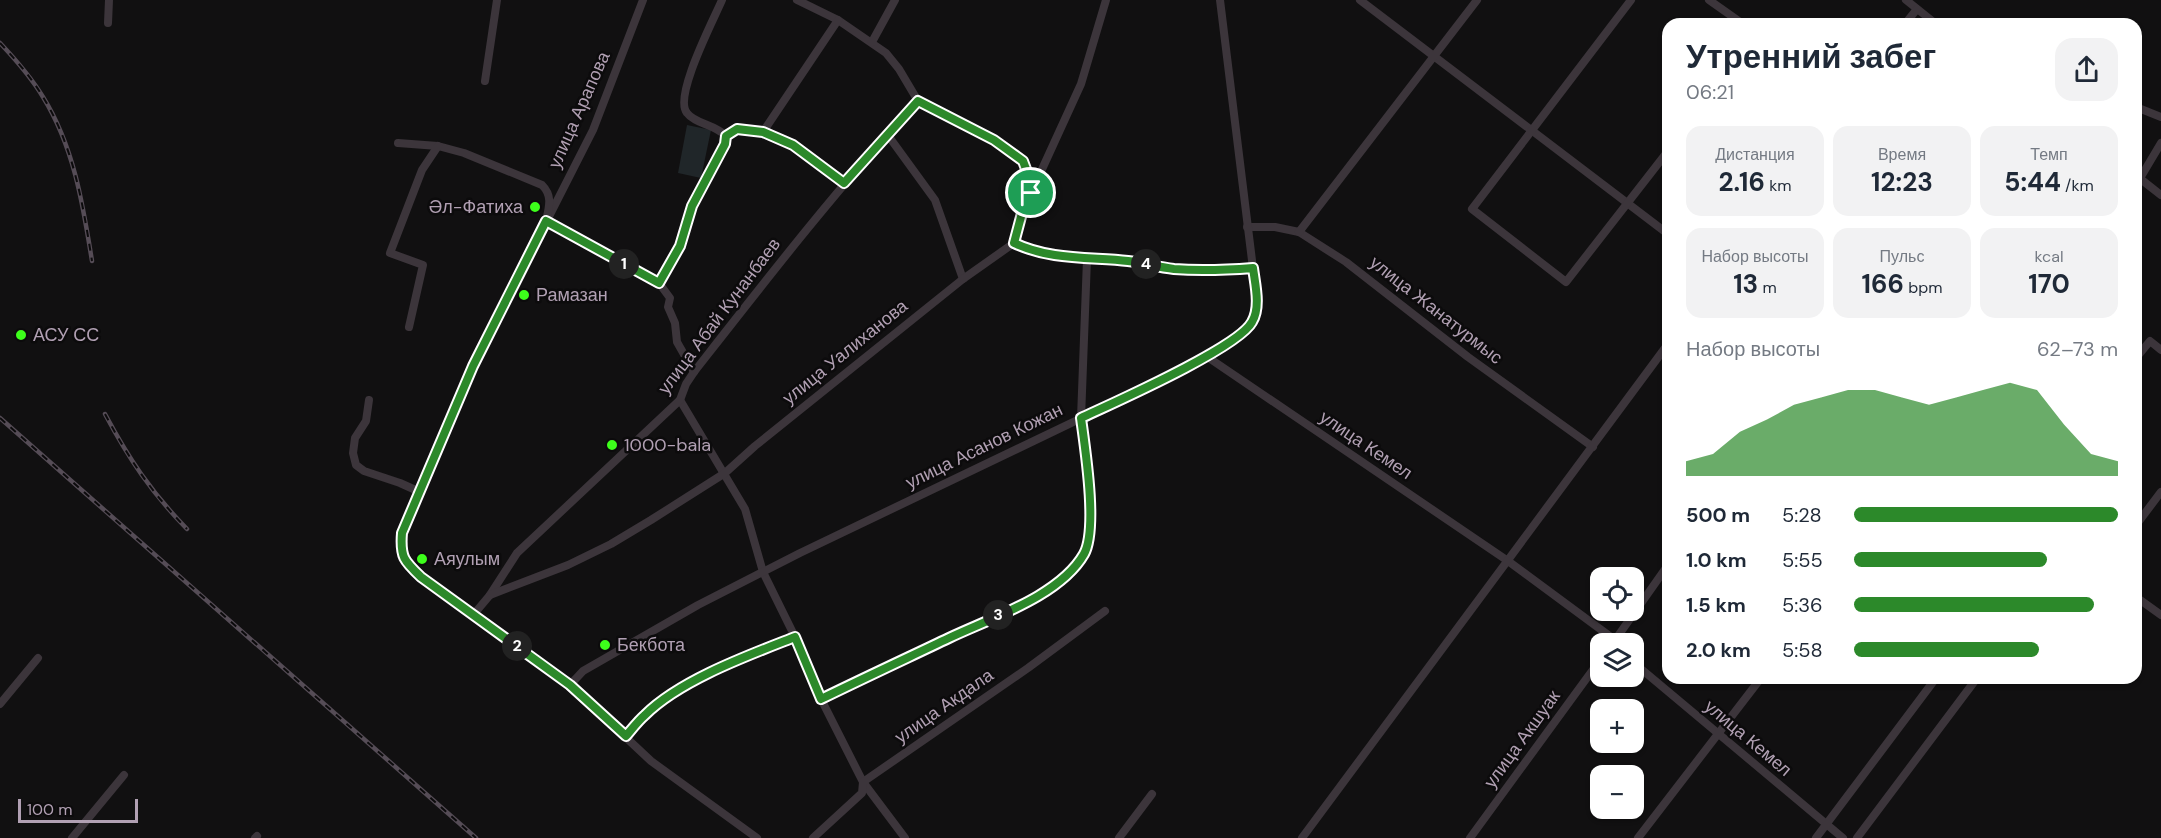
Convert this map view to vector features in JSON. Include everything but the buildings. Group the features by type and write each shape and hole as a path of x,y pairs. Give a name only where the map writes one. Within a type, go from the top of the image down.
{"street":[{"path":"108,22 109,0"},
{"path":"484,81 497,0"},
{"name":"улица Арапова","path":"474,614 421,577 406,563 401,550 402,533 473,366 593,130 643,0"},
{"path":"659,283 680,246 692,206 725,144 726,136 719,128 691,117 685,112 683,104 693,62 722,0"},
{"path":"797,0 838,20 886,52 918,101 1009,149 1023,161 1029,177 1031,193"},
{"path":"872,42 895,0"},
{"path":"1106,0 1081,84 1022,213 1014,243 1031,252 1128,261 1172,268 1216,271 1253,268"},
{"name":"улица Асанов Кожан","path":"570,685 583,671 698,605 1206,356 1242,333 1252,323 1256,312 1256,293 1220,0"},
{"path":"1360,0 1662,229"},
{"path":"1299,232 1477,0"},
{"path":"1631,0 1472,209 1566,282 1662,159"},
{"path":"1709,0 1734,18"},
{"path":"1906,0 1928,18"},
{"path":"1910,18 1917,9"},
{"path":"763,132 838,20"},
{"name":"улица Абай Кунанбаев","path":"490,595 517,553 680,400 694,372 784,256 844,183 918,101"},
{"path":"2142,109 2161,117"},
{"path":"726,136 737,129 763,132 793,145 844,183"},
{"path":"887,134 935,200 963,279"},
{"path":"398,143 438,146 491,163 542,186 548,192 550,201 546,221 659,283 670,298 668,307 675,323 677,342 694,372"},
{"path":"2142,174 2161,144"},
{"path":"409,327 423,265 390,253 422,170 438,146"},
{"path":"2142,183 2161,195"},
{"name":"улица Жанатурмыс","path":"1247,227 1275,227 1299,232 1346,262 1468,357 1593,447"},
{"name":"улица Уалиханова","path":"474,614 490,595 568,565 611,544 725,473 755,446 963,279 1014,243"},
{"path":"821,699 1034,598 1067,575 1085,553 1090,528 1081,418 1087,259"},
{"path":"2142,351 2150,341 2161,350"},
{"path":"1307,836 1662,352"},
{"name":"улица Кемел","path":"1206,356 1508,561 1603,633"},
{"path":"369,400 366,421 355,438 353,453 356,465 364,471 420,492"},
{"path":"680,400 745,508 763,572 862,782 905,838"},
{"path":"2142,517 2161,492"},
{"path":"1621,633 1662,574"},
{"path":"2142,601 2161,615"},
{"name":"улица Акдала","path":"813,838 862,793 862,782 1028,668 1105,610"},
{"path":"474,614 570,685 651,761 757,838"},
{"path":"626,736 645,715 687,686 716,670 795,637"},
{"path":"0,704 38,658"},
{"name":"улица Кемел","path":"1644,671 1843,838"},
{"name":"улица Акшуак","path":"1470,838 1590,674"},
{"path":"1638,838 1757,684"},
{"path":"1816,838 1932,684"},
{"path":"1857,838 1972,684"},
{"path":"72,838 124,775"},
{"path":"1119,838 1152,794"}],"shaded area":[{"path":"687,125 711,130 701,178 678,173"}],"railway":[{"path":"0,43 23,69 54,116 76,177 92,261"},
{"path":"105,414 142,474 162,502 187,529"},
{"path":"0,418 476,838"}],"place":[{"name":"Әл-Фатиха","path":"535,207"},
{"name":"Рамазан","path":"524,295"},
{"name":"АСУ СС","path":"21,335"},
{"name":"1000-bala","path":"612,445"},
{"name":"Аяулым","path":"422,559"},
{"name":"Бекбота","path":"605,645"}],"route":[{"path":"918,101 1009,149 1023,161 1029,177 1031,193 1022,213 1014,243 1031,252 1128,261 1172,268 1216,271 1253,268 1256,293 1256,312 1252,323 1221,348 1081,418 1090,528 1085,553 1067,575 1034,598 821,699 795,637 716,670 687,686 645,715 626,736 570,685 421,577 406,563 401,550 402,533 473,366 546,221 659,283 680,246 692,206 725,144 726,136 737,129 763,132 793,145 844,183 918,101"}]}
